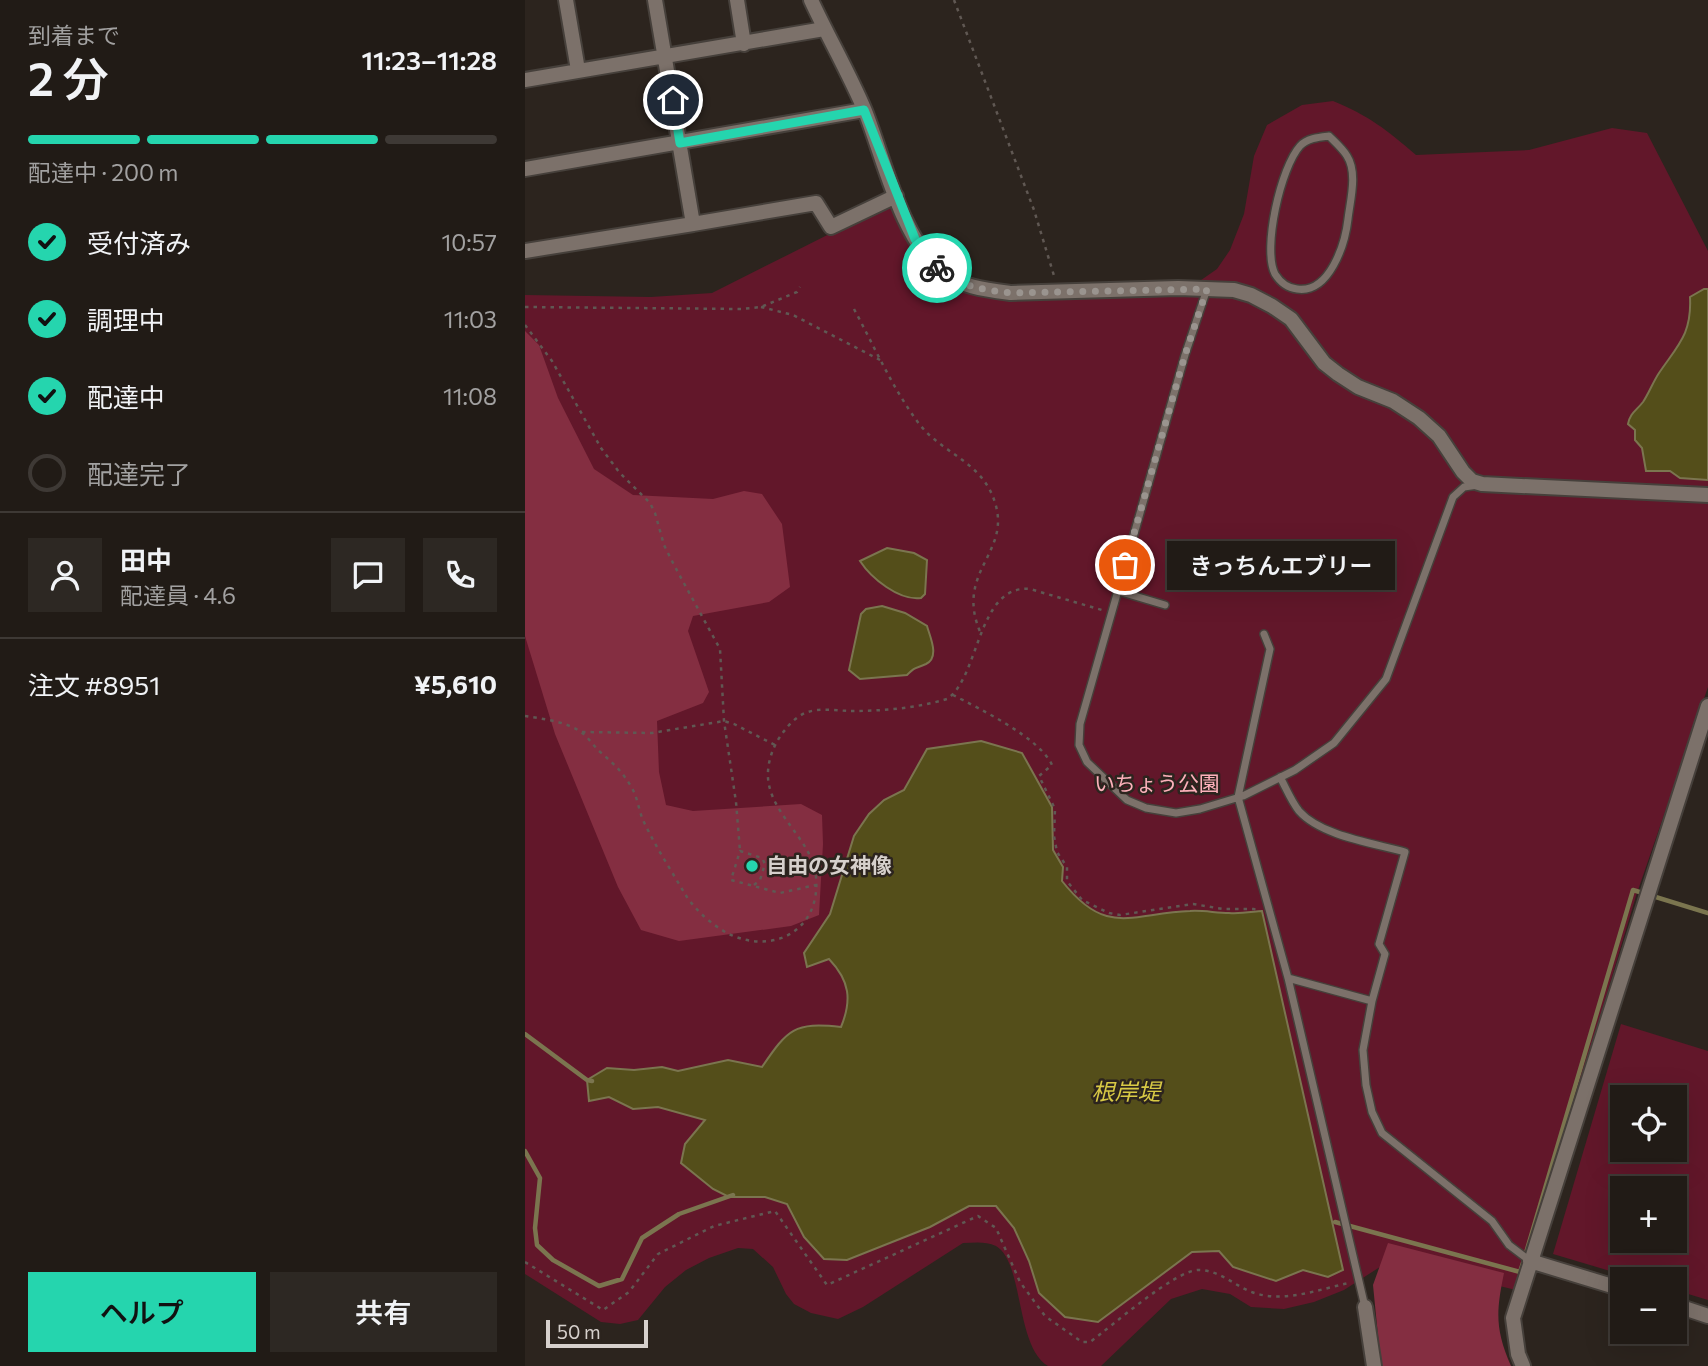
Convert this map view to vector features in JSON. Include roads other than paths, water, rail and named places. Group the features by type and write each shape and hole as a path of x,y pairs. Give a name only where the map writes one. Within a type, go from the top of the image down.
{"street":[{"path":"566,0 577,70"},
{"path":"655,0 693,224"},
{"path":"737,0 744,44"},
{"path":"811,0 864,110 915,239 939,270 951,278 987,290 1059,293 1234,290 1272,306 1291,319 1324,363 1358,387 1393,401 1419,418 1439,436 1472,481 1482,484 1708,495"},
{"path":"525,80 824,29"},
{"path":"525,169 864,110"},
{"path":"525,251 816,203 831,228 896,196"},
{"path":"1523,1366 1517,1353 1513,1318 1708,706"},
{"path":"1530,1261 1610,1285"},
{"path":"1365,1307 1374,1366"},
{"path":"1687,1310 1708,1316"}],"lane":[{"path":"1329,136 1349,158 1353,176 1347,226 1331,273 1314,288 1298,289 1286,286 1275,274 1271,255 1273,219 1287,167 1300,145 1313,138 1329,136"},
{"path":"1207,289 1185,355 1080,724 1079,745 1087,762 1127,800 1146,808 1176,813 1200,809 1238,797 1280,777 1334,743 1386,680 1453,497 1464,488 1482,484"},
{"path":"1118,591 1165,605"},
{"path":"1264,634 1270,649 1238,797 1288,978 1365,1307"},
{"path":"1280,777 1298,809 1310,821 1324,829 1405,852 1379,944 1385,954 1372,1001 1363,1050 1369,1098 1382,1133 1492,1221 1509,1245 1530,1261"},
{"path":"1288,978 1372,1001"}],"water":[{"path":"1708,289 1708,480 1680,478 1670,471 1646,471 1642,448 1635,440 1635,430 1628,424 1686,330 1690,297"},
{"path":"887,548 914,553 927,560 925,594 921,598 904,596 886,587 860,561"},
{"path":"882,606 905,613 927,626 933,646 932,657 926,664 907,675 860,679 849,670 861,614 866,609"},
{"name":"根岸堤","path":"981,741 1022,753 1052,807 1053,850 1063,867 1062,881 1078,899 1093,910 1121,918 1190,911 1262,911 1343,1270 1328,1277 1303,1270 1276,1281 1233,1267 1219,1251 1192,1252 1098,1322 1065,1317 1039,1293 1029,1261 1014,1228 996,1206 969,1206 930,1227 847,1260 824,1259 804,1237 787,1204 765,1197 729,1197 713,1189 681,1163 685,1144 705,1120 658,1107 633,1109 609,1097 589,1101 587,1080 607,1068 634,1070 662,1067 678,1071 728,1060 762,1067 786,1036 794,1031 812,1026 841,1027 848,999 841,975 829,959 807,967 804,953 830,914 854,836 869,814 884,800 904,790 927,749"}],"waterway":[{"path":"1526,1253 1633,890 1708,913"},
{"path":"525,1034 592,1081"},
{"path":"525,1151 540,1178 535,1228 537,1245 553,1260 599,1286 622,1279 642,1238 679,1214 733,1195"},
{"path":"1335,1222 1520,1272 1524,1260"}],"place":[{"name":"きっちんエブリー","path":"1125,565"},
{"name":"自由の女神像","path":"752,866"}],"park label":[{"name":"いちょう公園","path":"1157,784"}]}
